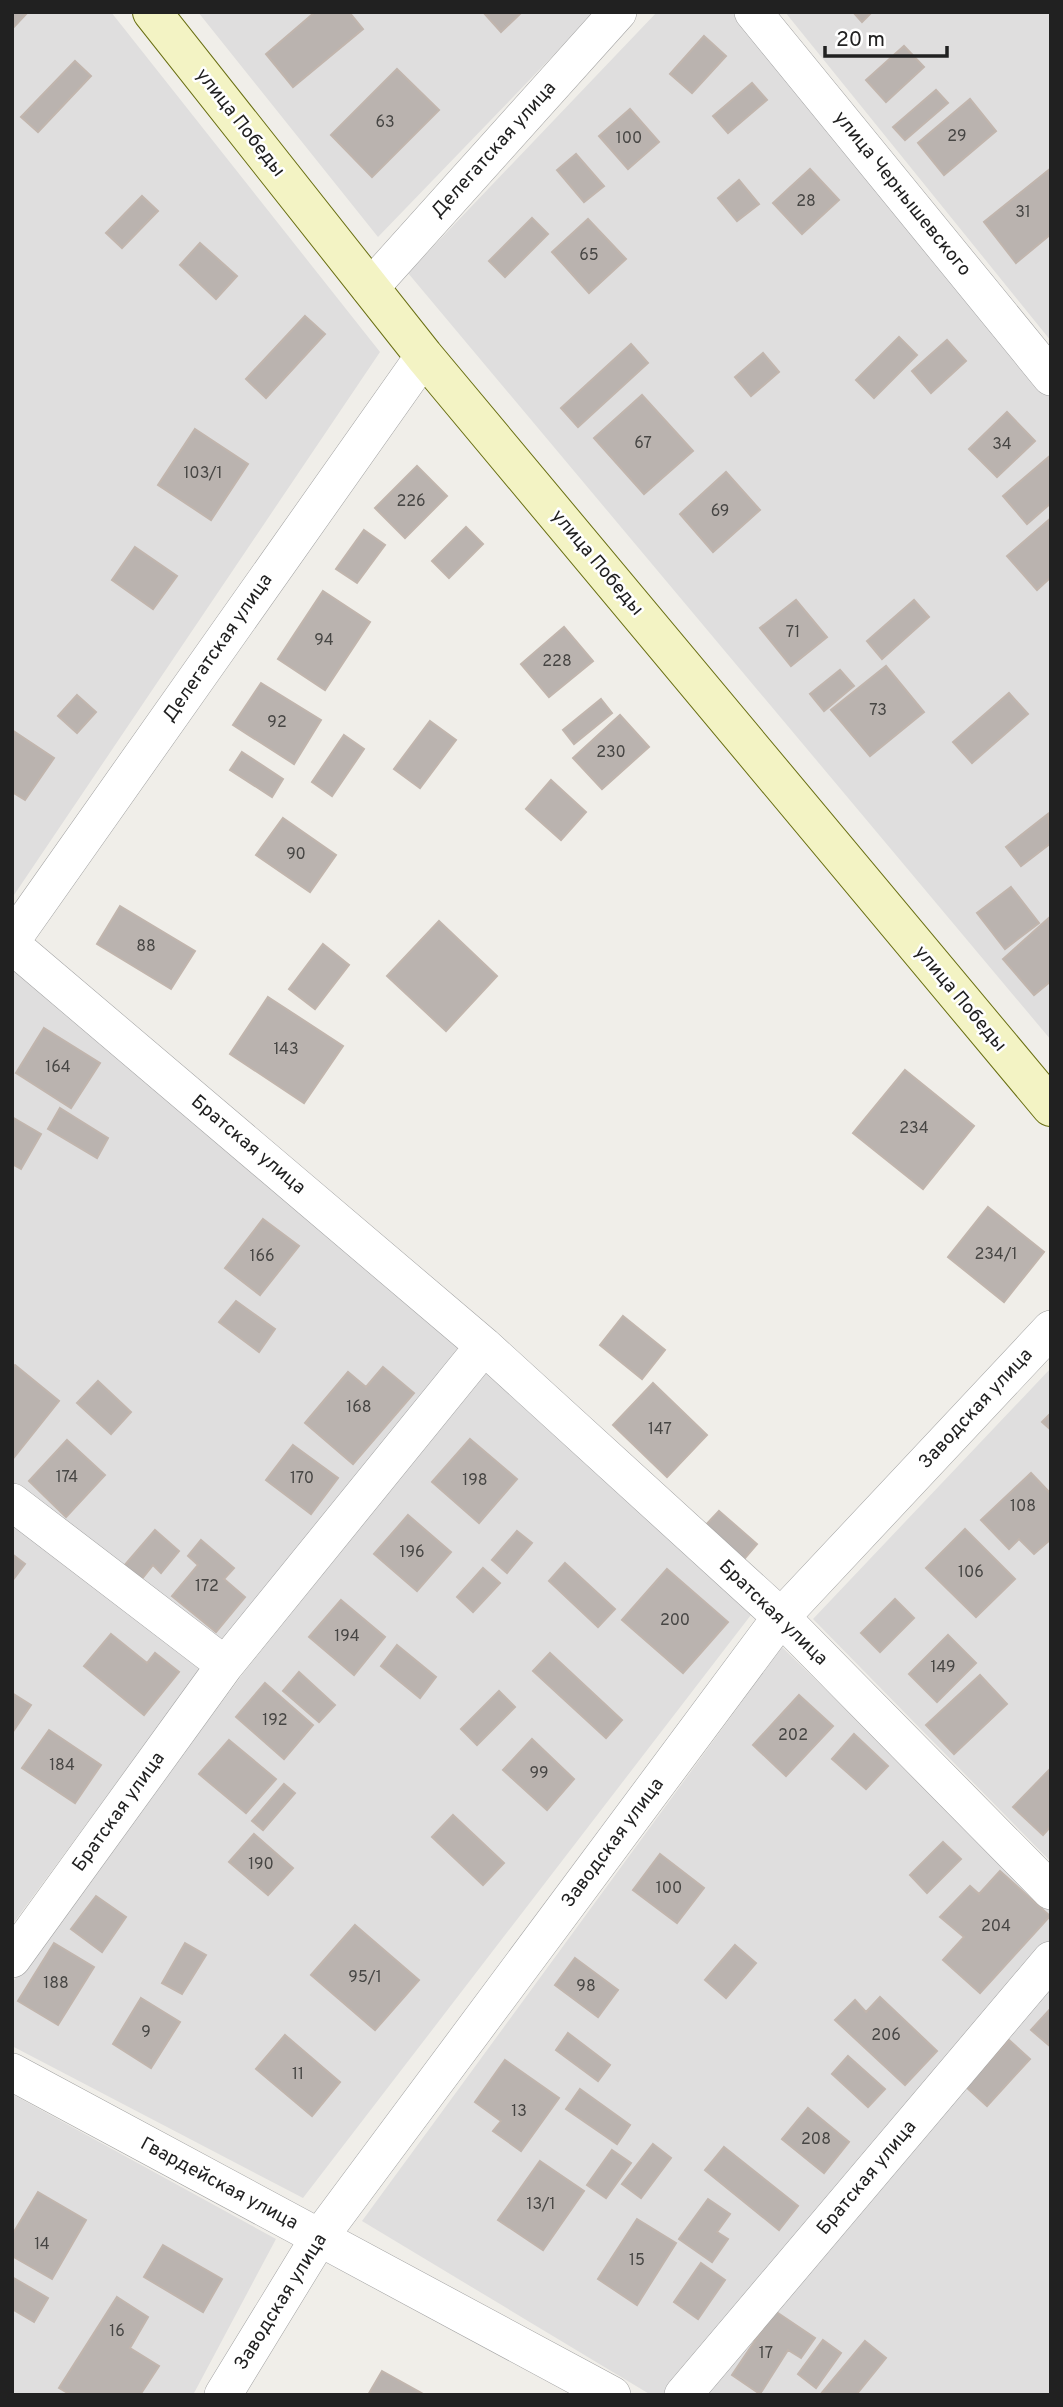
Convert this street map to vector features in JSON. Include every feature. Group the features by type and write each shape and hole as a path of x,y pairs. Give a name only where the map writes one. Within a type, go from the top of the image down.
{"street":[{"name":"улица Победы","path":"152,12 424,356 1051,1107"},
{"name":"Делегатская улица","path":"370,288 618,12"},
{"name":"улица Чернышевского","path":"753,12 1051,377"},
{"name":"Делегатская улица","path":"12,943 424,356"},
{"name":"Братская улица","path":"12,943 484,1346 781,1617 1051,1891"},
{"name":"Заводская улица","path":"223,2395 319,2238 781,1617 1051,1329"},
{"name":"Братская улица","path":"12,1959 226,1665 484,1346"},
{"path":"12,1502 226,1665"},
{"name":"Братская улица","path":"683,2395 1051,1960"},
{"name":"Гвардейская улица","path":"12,2072 612,2395"}],"shaded area":[{"path":"12,12 111,12 380,352 12,898"},
{"path":"198,12 595,12 378,237"},
{"path":"657,12 737,12 1051,398 1051,1040 408,273"},
{"path":"785,12 1051,12 1051,341"},
{"path":"12,966 461,1346 184,1691 12,1925"},
{"path":"1051,1368 1051,1862 813,1619"},
{"path":"487,1370 754,1611 303,2198 12,2046 12,1983 245,1671"},
{"path":"782,1647 1051,1909 1051,2395 651,2395 362,2221"},
{"path":"12,2094 276,2239 193,2395 12,2395"}],"building":[{"path":"12,12 28,12 12,29"},
{"path":"315,12 349,12 363,29 293,87 266,54"},
{"path":"483,12 522,12 501,32"},
{"path":"853,12 872,12 862,22"},
{"path":"704,36 726,56 692,93 670,74"},
{"path":"904,46 924,67 886,102 866,80"},
{"path":"75,61 91,76 38,132 21,117"},
{"path":"397,69 439,110 372,177 331,135"},
{"path":"752,83 767,100 728,133 713,116"},
{"path":"936,90 948,103 905,140 893,127"},
{"path":"970,99 996,131 944,175 918,143"},
{"path":"630,109 659,142 628,169 599,136"},
{"path":"576,154 604,186 584,202 557,170"},
{"path":"1051,168 1051,234 1016,263 984,222"},
{"path":"810,169 839,200 802,234 773,203"},
{"path":"739,180 759,204 737,221 718,198"},
{"path":"142,196 158,211 122,248 106,233"},
{"path":"532,218 548,234 505,277 489,261"},
{"path":"588,219 626,259 589,293 552,252"},
{"path":"200,243 237,276 216,299 180,265"},
{"path":"305,316 325,334 266,398 246,379"},
{"path":"899,337 917,355 874,398 856,380"},
{"path":"947,340 966,361 931,393 912,371"},
{"path":"631,344 648,363 578,427 561,408"},
{"path":"763,353 779,372 751,396 735,377"},
{"path":"642,395 693,451 644,494 594,438"},
{"path":"1007,412 1035,441 997,477 969,449"},
{"path":"195,429 248,464 211,520 158,485"},
{"path":"1051,455 1051,503 1027,524 1003,496"},
{"path":"417,466 447,496 405,538 375,508"},
{"path":"726,472 760,510 713,552 680,514"},
{"path":"1051,518 1051,577 1037,590 1007,556"},
{"path":"466,527 483,544 449,578 432,561"},
{"path":"364,530 385,545 357,583 336,569"},
{"path":"135,547 177,576 153,609 112,580"},
{"path":"323,591 370,622 325,690 278,659"},
{"path":"796,600 827,637 791,666 760,628"},
{"path":"914,600 929,617 882,659 867,641"},
{"path":"564,627 593,661 549,697 521,664"},
{"path":"886,666 924,712 870,756 831,710"},
{"path":"840,670 854,686 824,711 810,694"},
{"path":"261,683 321,720 294,764 233,725"},
{"path":"1009,693 1028,714 972,763 953,742"},
{"path":"77,695 96,712 77,733 58,716"},
{"path":"601,699 612,713 574,744 563,730"},
{"path":"620,715 649,747 602,789 573,758"},
{"path":"430,721 456,740 420,788 394,769"},
{"path":"12,730 54,758 25,800 12,792"},
{"path":"344,735 364,749 332,796 312,782"},
{"path":"242,752 283,779 272,797 230,770"},
{"path":"551,780 586,812 561,840 526,809"},
{"path":"1048,814 1051,843 1021,866 1006,847"},
{"path":"283,818 336,855 310,892 256,855"},
{"path":"1011,887 1039,923 1005,949 977,913"},
{"path":"120,906 195,951 171,989 97,944"},
{"path":"1051,916 1051,981 1034,995 1003,959"},
{"path":"439,921 497,976 446,1031 387,976"},
{"path":"323,944 349,965 315,1009 289,989"},
{"path":"268,997 343,1046 304,1103 230,1054"},
{"path":"44,1028 100,1063 71,1108 16,1073"},
{"path":"905,1070 974,1126 923,1189 853,1133"},
{"path":"60,1108 108,1138 97,1158 48,1129"},
{"path":"12,1117 41,1134 21,1169 12,1164"},
{"path":"988,1207 1044,1252 1004,1302 948,1257"},
{"path":"263,1219 299,1246 260,1295 225,1268"},
{"path":"236,1301 275,1329 259,1352 219,1322"},
{"path":"623,1316 665,1350 642,1379 600,1345"},
{"path":"15,1365 59,1401 12,1460 12,1368"},
{"path":"383,1367 414,1393 353,1464 305,1423 348,1372 366,1387"},
{"path":"98,1381 131,1412 111,1434 77,1403"},
{"path":"653,1383 707,1435 667,1477 613,1425"},
{"path":"1051,1413 1051,1430 1042,1422"},
{"path":"470,1439 517,1479 479,1523 432,1482"},
{"path":"67,1440 105,1475 66,1517 29,1481"},
{"path":"293,1445 338,1478 311,1514 266,1480"},
{"path":"1031,1473 1051,1494 1051,1539 1034,1554 1019,1539 1009,1549 981,1520"},
{"path":"719,1511 757,1544 739,1565 701,1530"},
{"path":"408,1515 451,1552 417,1591 374,1554"},
{"path":"965,1529 1015,1579 976,1617 926,1568"},
{"path":"155,1530 179,1551 161,1573 153,1565 141,1580 124,1566"},
{"path":"517,1531 532,1543 507,1573 492,1560"},
{"path":"201,1540 234,1568 224,1579 245,1597 216,1632 172,1596 198,1565 188,1556"},
{"path":"12,1554 25,1564 12,1581"},
{"path":"565,1563 615,1609 598,1627 549,1581"},
{"path":"483,1568 500,1583 473,1612 457,1597"},
{"path":"667,1569 728,1622 683,1673 622,1620"},
{"path":"895,1599 914,1618 880,1652 861,1633"},
{"path":"341,1600 385,1637 354,1675 309,1637"},
{"path":"111,1634 147,1663 155,1653 179,1672 144,1715 84,1666"},
{"path":"948,1635 976,1663 937,1702 909,1674"},
{"path":"397,1645 436,1677 420,1698 381,1666"},
{"path":"550,1653 622,1720 606,1738 533,1671"},
{"path":"299,1672 335,1705 319,1722 283,1691"},
{"path":"980,1675 1007,1704 954,1754 926,1725"},
{"path":"265,1683 313,1725 284,1759 236,1717"},
{"path":"499,1691 515,1707 477,1745 461,1729"},
{"path":"12,1693 31,1705 12,1733"},
{"path":"799,1695 833,1726 786,1776 753,1745"},
{"path":"49,1730 101,1765 75,1803 22,1768"},
{"path":"854,1734 888,1766 866,1789 832,1759"},
{"path":"532,1739 574,1779 547,1810 503,1770"},
{"path":"229,1740 276,1779 246,1813 199,1774"},
{"path":"1051,1768 1051,1826 1043,1835 1013,1807"},
{"path":"284,1784 295,1793 263,1830 252,1821"},
{"path":"453,1815 504,1863 483,1885 432,1837"},
{"path":"254,1834 293,1868 268,1895 229,1862"},
{"path":"943,1842 961,1859 927,1893 910,1875"},
{"path":"660,1854 704,1888 677,1923 633,1890"},
{"path":"1000,1871 1050,1916 980,1993 943,1960 964,1937 940,1917 970,1886 979,1894"},
{"path":"96,1896 126,1917 102,1952 71,1929"},
{"path":"355,1925 419,1980 375,2030 311,1975"},
{"path":"54,1943 94,1967 58,2025 18,2001"},
{"path":"185,1943 206,1955 182,1994 162,1983"},
{"path":"735,1945 756,1963 726,1998 705,1980"},
{"path":"575,1958 618,1990 598,2017 555,1985"},
{"path":"880,1997 937,2051 905,2085 835,2020 855,2000 866,2012"},
{"path":"141,1998 180,2022 151,2068 113,2044"},
{"path":"1051,2008 1051,2047 1031,2030"},
{"path":"568,2033 610,2065 598,2081 556,2050"},
{"path":"285,2035 340,2082 312,2116 256,2069"},
{"path":"1009,2040 1030,2059 987,2106 966,2087"},
{"path":"848,2056 885,2089 868,2107 832,2074"},
{"path":"505,2060 559,2098 521,2151 493,2131 501,2121 475,2102"},
{"path":"580,2089 630,2125 617,2144 566,2109"},
{"path":"808,2108 849,2142 824,2173 782,2139"},
{"path":"653,2144 671,2158 641,2198 622,2184"},
{"path":"724,2147 798,2206 779,2230 705,2170"},
{"path":"612,2150 631,2163 606,2198 587,2185"},
{"path":"540,2161 584,2191 543,2250 498,2220"},
{"path":"38,2192 86,2220 52,2279 12,2256 12,2235"},
{"path":"708,2199 730,2214 717,2232 728,2239 712,2262 679,2239"},
{"path":"637,2219 676,2243 637,2305 598,2279"},
{"path":"163,2245 222,2279 203,2312 144,2277"},
{"path":"701,2263 725,2280 698,2319 674,2302"},
{"path":"12,2277 48,2298 34,2322 12,2309"},
{"path":"117,2297 148,2317 130,2348 159,2366 140,2395 71,2395 59,2388"},
{"path":"775,2311 815,2338 801,2358 788,2350 760,2394 732,2375"},
{"path":"823,2340 841,2353 816,2388 798,2374"},
{"path":"865,2341 886,2358 856,2395 820,2395"},
{"path":"382,2371 425,2395 368,2395"}]}
